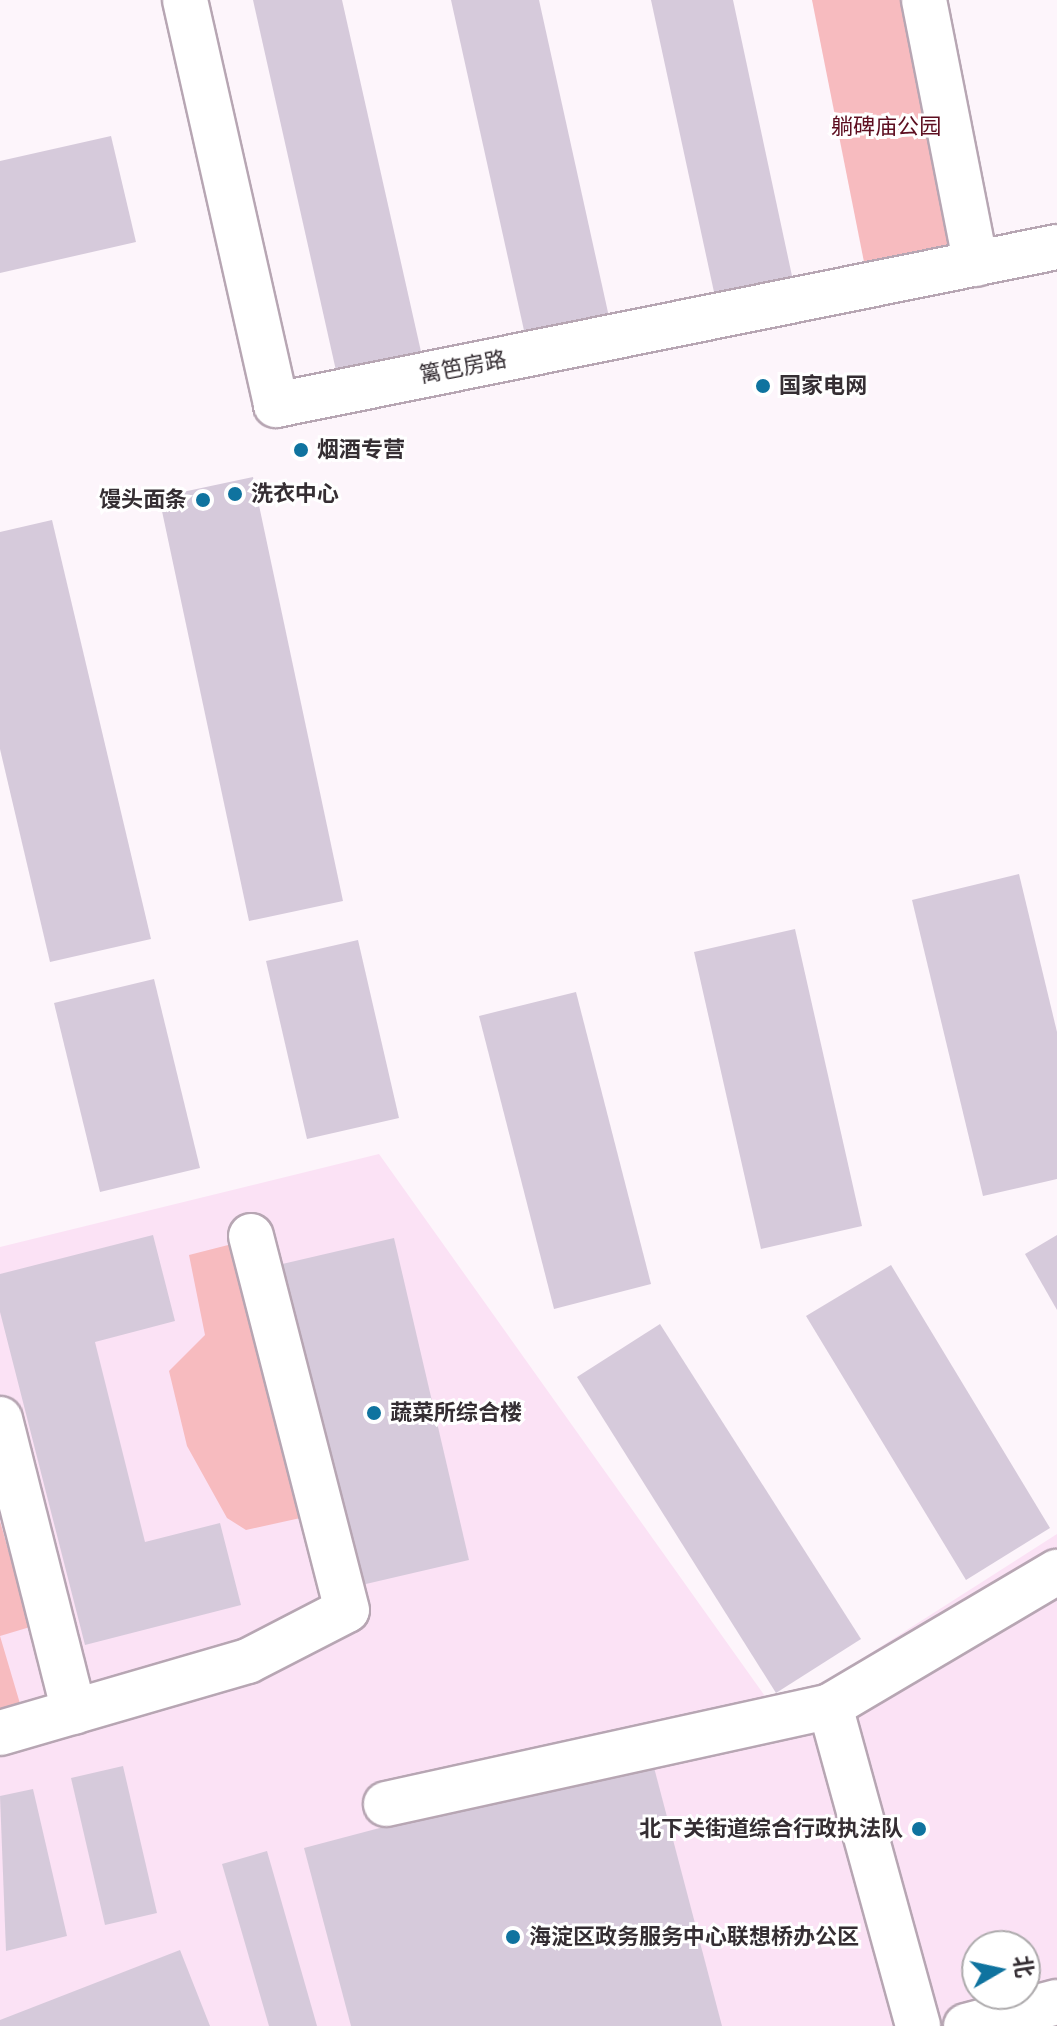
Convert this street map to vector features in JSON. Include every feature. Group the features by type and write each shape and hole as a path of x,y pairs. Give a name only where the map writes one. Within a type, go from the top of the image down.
{"street":[{"name":"篱笆房路","path":"185,0 276,405 1057,247"},
{"path":"924,0 976,264"},
{"path":"0,1733 248,1661 347,1610 251,1236"},
{"path":"0,1419 74,1712"},
{"path":"386,1804 830,1706 1057,1572"},
{"path":"830,1706 918,2026"},
{"path":"966,2026 1057,2002"}],"shaded area":[{"path":"379,1154 777,1713 1057,1534 1057,2026 0,2026 0,1247"}],"green space":[{"name":"躺碑庙公园","path":"812,0 910,0 960,254 866,272"},
{"path":"236,1243 305,1517 246,1530 227,1518 187,1446 169,1371 205,1335 189,1255"},
{"path":"0,1521 30,1627 0,1636"},
{"path":"0,1636 21,1707 0,1712"}],"building":[{"path":"253,0 342,0 424,365 339,384"},
{"path":"451,0 539,0 611,326 527,344"},
{"path":"651,0 733,0 795,290 717,306"},
{"path":"111,136 136,242 0,273 0,161"},
{"path":"253,477 343,901 249,921 159,497"},
{"path":"52,520 151,939 50,962 0,749 0,532"},
{"path":"1019,874 1057,1032 1057,1179 983,1196 912,900"},
{"path":"795,929 862,1226 761,1249 694,952"},
{"path":"358,940 399,1118 307,1139 266,961"},
{"path":"154,979 200,1168 100,1192 54,1003"},
{"path":"576,992 651,1284 554,1309 479,1016"},
{"path":"153,1235 175,1321 95,1342 145,1542 220,1523 241,1605 85,1645 0,1312 0,1274"},
{"path":"1057,1235 1057,1310 1025,1254"},
{"name":"蔬菜所综合楼","path":"394,1238 469,1560 353,1587 278,1265"},
{"path":"891,1265 1050,1528 966,1580 806,1316"},
{"path":"660,1324 861,1639 776,1693 577,1377"},
{"name":"海淀区政务服务中心联想桥办公区","path":"651,1756 722,2026 351,2026 304,1848"},
{"path":"123,1766 157,1913 105,1925 71,1778"},
{"path":"33,1789 67,1936 6,1951 0,1796"},
{"path":"267,1851 317,2026 269,2026 222,1864"},
{"path":"180,1950 210,2026 0,2026 0,2020"}],"place":[{"name":"国家电网","path":"763,386"},
{"name":"烟酒专营","path":"301,450"},
{"name":"洗衣中心","path":"235,494"},
{"name":"馒头面条","path":"203,500"},
{"name":"蔬菜所综合楼","path":"374,1413"},
{"name":"北下关街道综合行政执法队","path":"919,1829"},
{"name":"海淀区政务服务中心联想桥办公区","path":"513,1937"}]}
